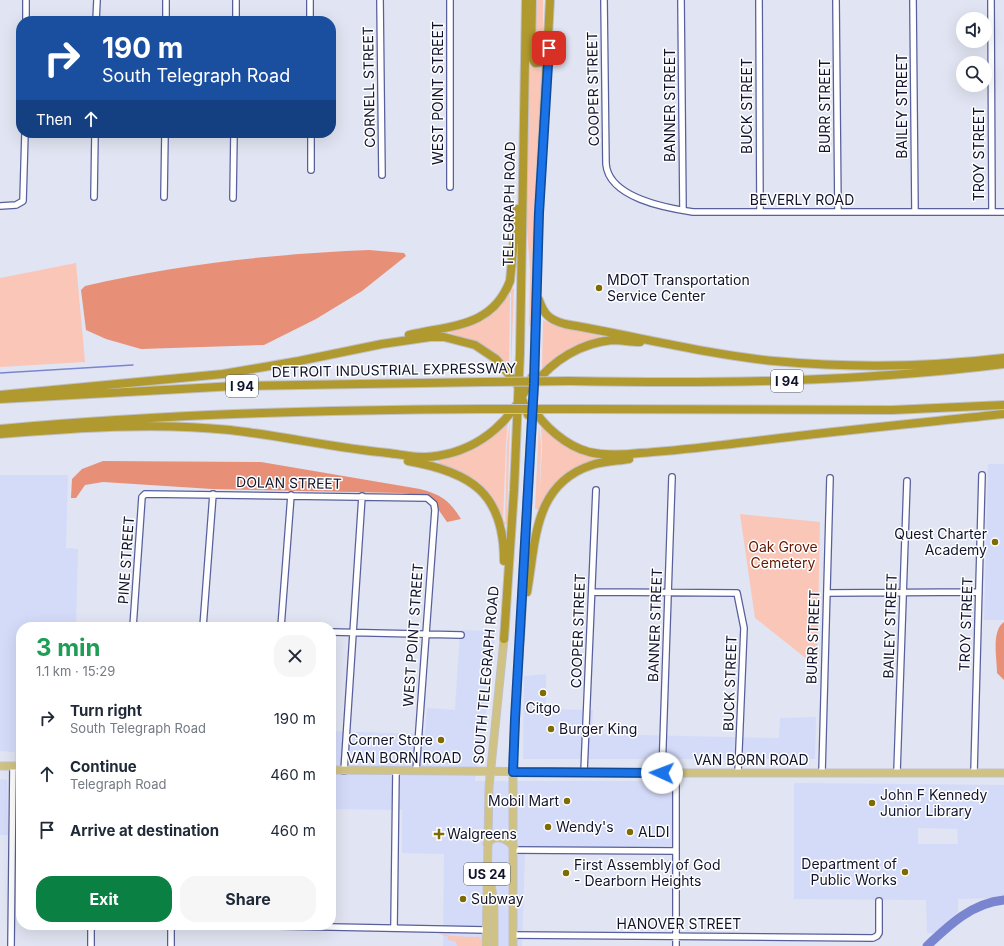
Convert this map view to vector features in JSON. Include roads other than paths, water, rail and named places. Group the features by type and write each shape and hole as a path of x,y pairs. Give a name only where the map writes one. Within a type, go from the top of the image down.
{"highway":[{"name":"TELEGRAPH ROAD","path":"516,407 522,271 522,155 526,0"},
{"path":"532,0 531,57 535,63 548,59"},
{"path":"545,0 545,11 550,27"},
{"name":"US 24","path":"532,407 538,296 539,213 550,27 550,0"},
{"path":"382,344 410,335 471,322 486,314 498,303 506,292 510,281 522,155"},
{"path":"538,296 545,314 554,321 657,342 773,361 838,366 939,364 1004,358"},
{"path":"0,394 223,374 291,363 382,344 430,337 444,337 475,345 496,359 517,384 532,407 554,432 575,446 588,452 619,455 660,453"},
{"path":"0,434 140,426 184,427 230,430 373,452 424,457 454,452 472,446 487,436 516,407 534,384 552,365 572,352 588,345 613,340 657,342"},
{"path":"519,362 532,428"},
{"path":"516,428 532,377 535,362"},
{"name":"DETROIT INDUSTRIAL EXPRESSWAY","path":"0,399 235,386 570,381 725,382 824,380 902,376 1004,364"},
{"name":"I 94","path":"0,429 87,420 230,413 335,410 892,410 1004,405"},
{"name":"SOUTH TELEGRAPH ROAD","path":"504,639 514,490 516,407"},
{"name":"SOUTH TELEGRAPH ROAD","path":"520,635 532,407"},
{"path":"520,635 538,520 545,504 557,487 578,470 593,464 660,453 801,435 1004,414"},
{"path":"373,452 389,458 436,466 447,470 474,484 492,505 502,531 504,545 504,630"}],"main road":[{"name":"SOUTH TELEGRAPH ROAD","path":"514,946 513,772 520,635"},
{"name":"SOUTH TELEGRAPH ROAD","path":"486,946 487,844 490,771 504,639"},
{"path":"0,766 13,766"},
{"name":"VAN BORN ROAD","path":"336,770 662,773 1004,773"},
{"path":"487,844 492,839 500,837 510,842 514,848"},
{"path":"487,866 494,900 494,946"}],"street":[{"path":"26,0 26,16"},
{"path":"96,16 97,0"},
{"path":"166,0 166,16"},
{"path":"236,0 236,16"},
{"path":"310,0 310,16"},
{"name":"CORNELL STREET","path":"380,0 382,175"},
{"name":"WEST POINT STREET","path":"450,0 450,187"},
{"name":"COOPER STREET","path":"604,0 606,164 609,177"},
{"name":"BANNER STREET","path":"681,0 683,210"},
{"name":"BUCK STREET","path":"759,0 760,212"},
{"name":"BURR STREET","path":"836,0 838,212"},
{"name":"BAILEY STREET","path":"914,0 915,212"},
{"name":"TROY STREET","path":"991,0 992,212"},
{"path":"0,206 16,206 22,202 24,197 24,138"},
{"path":"94,197 95,138"},
{"path":"164,138 164,197"},
{"path":"233,198 234,138"},
{"path":"311,138 311,170"},
{"name":"BEVERLY ROAD","path":"609,177 613,183 622,190 652,203 683,210 701,212 1004,212"},
{"name":"TROY STREET","path":"974,772 982,476"},
{"name":"BANNER STREET","path":"662,773 672,477"},
{"name":"BURR STREET","path":"822,772 830,478"},
{"name":"BAILEY STREET","path":"898,772 907,481"},
{"name":"COOPER STREET","path":"584,772 596,490"},
{"name":"DOLAN STREET","path":"144,495 148,493 424,497 432,502"},
{"path":"203,622 213,494"},
{"name":"PINE STREET","path":"133,622 142,498 144,495"},
{"path":"281,622 291,495"},
{"path":"344,771 362,496"},
{"name":"WEST POINT STREET","path":"416,771 435,510 432,502"},
{"path":"592,592 668,592"},
{"name":"BUCK STREET","path":"668,592 734,592 738,594 744,628 738,773"},
{"path":"827,593 979,592"},
{"path":"336,632 461,635"},
{"path":"11,946 13,766"},
{"path":"394,927 396,771"},
{"path":"676,773 676,946"},
{"path":"514,848 676,851"},
{"name":"HANOVER STREET","path":"513,935 873,938 879,933 879,901"},
{"path":"336,926 486,930"},
{"path":"91,930 91,946"},
{"path":"171,930 171,946"}],"waterway":[{"path":"0,373 133,365"},
{"path":"927,946 944,930 971,910 992,902 1004,900"}],"place":[{"name":"MDOT Transportation Service Center","path":"599,288"},
{"name":"Quest Charter Academy","path":"995,542"},
{"name":"Citgo","path":"543,693"},
{"name":"Burger King","path":"551,729"},
{"name":"Corner Store","path":"441,740"},
{"name":"Mobil Mart","path":"567,801"},
{"name":"John F Kennedy Junior Library","path":"872,803"},
{"name":"Wendy's","path":"548,827"},
{"name":"ALDI","path":"630,832"},
{"name":"Walgreens","path":"439,834"},
{"name":"Department of Public Works","path":"905,872"},
{"name":"First Assembly of God - Dearborn Heights","path":"566,873"},
{"name":"Subway","path":"463,899"}],"park label":[{"name":"Oak Grove Cemetery","path":"783,556"}]}
